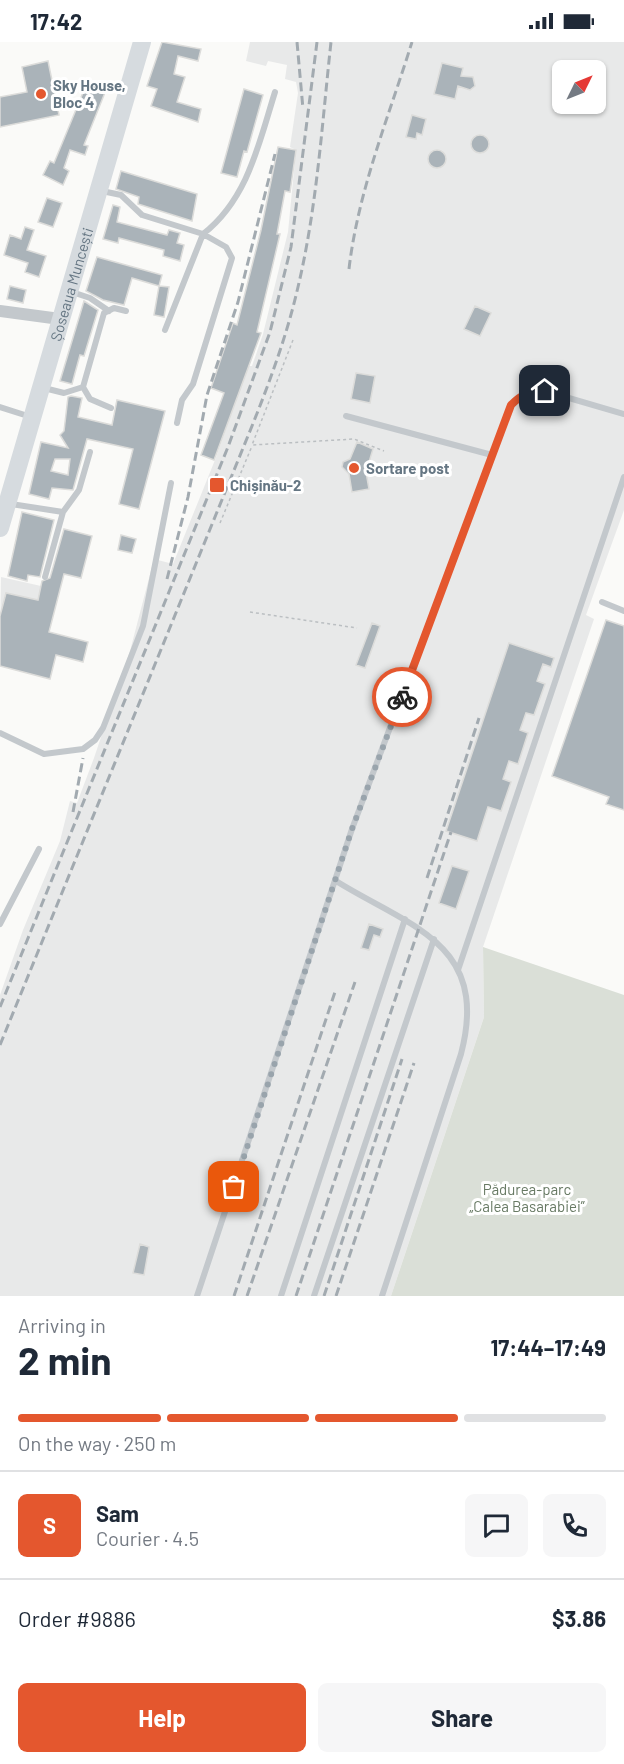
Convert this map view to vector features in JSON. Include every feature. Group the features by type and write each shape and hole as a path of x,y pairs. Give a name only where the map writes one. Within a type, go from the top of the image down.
{"main road":[{"name":"Șoseaua Muncești","path":"0,528 142,42"}],"street":[{"path":"0,311 60,319"}],"lane":[{"path":"165,330 203,234 215,224 250,174 274,92"},
{"path":"98,190 121,195 142,215 203,234 226,247 232,258 193,384 182,400 177,423"},
{"path":"68,291 90,298 110,311"},
{"path":"111,408 90,399 83,387 104,314 114,308 126,311"},
{"path":"40,387 64,393 83,387"},
{"path":"198,1296 352,829 511,405 521,395 532,391 545,391 624,414"},
{"path":"0,407 32,417"},
{"path":"346,417 492,455"},
{"path":"45,577 63,512 79,490 90,452"},
{"path":"458,970 624,477"},
{"path":"0,733 44,754 83,749 99,734 143,626 171,483"},
{"path":"7,503 63,512"},
{"path":"602,602 624,611"},
{"path":"0,924 39,849"},
{"path":"336,882 405,919 434,939 458,970 467,1015 464,1042 382,1296"},
{"path":"281,1296 405,919"},
{"path":"314,1296 434,939"}],"path":[{"path":"220,523 293,340"},
{"path":"252,445 354,439 384,451"},
{"path":"250,612 357,628"}],"shaded area":[{"path":"250,42 624,42 624,510 586,615 594,619 483,947 484,1017 391,1296 0,1296 0,995 23,930 60,841 70,801 77,803 94,758 130,651 154,559 173,564 215,460 248,366 252,366 263,334 288,232 296,150 290,147 298,93 296,82 285,79 287,65 268,61 266,66 246,61"},
{"path":"1,577 41,586 25,655 0,649"}],"green space":[{"name":"Pădurea-parc „Calea Basarabiei”","path":"483,947 624,995 624,1296 391,1296 484,1017"}],"building":[{"path":"162,42 201,49 198,61 178,56 174,74 185,77 177,102 201,109 198,122 151,106 157,89 147,86"},
{"name":"Sky House, Bloc 4","path":"48,61 59,115 0,127 0,97 27,92 22,67"},
{"path":"442,63 463,68 461,76 473,77 475,86 470,90 458,86 455,99 434,94"},
{"path":"87,83 106,90 84,145 88,146 85,155 70,150 64,168 69,171 63,185 43,175 50,161 54,163"},
{"path":"244,89 263,95 247,152 244,151 237,177 221,173"},
{"path":"412,115 426,119 422,135 417,133 416,139 406,137"},
{"path":"480,135 486,138 489,144 486,150 480,153 474,150 471,144 474,138"},
{"path":"278,147 296,150 290,192 285,191 277,234 280,234 257,332 261,333 214,460 201,455 224,393 211,388 233,323 237,325 261,230"},
{"path":"437,150 443,153 446,159 443,165 437,168 431,165 428,159 431,153"},
{"path":"121,171 197,194 192,221 138,204 139,197 116,189"},
{"path":"47,198 62,203 53,227 38,222"},
{"path":"113,205 120,207 117,222 167,235 169,230 180,233 177,243 184,245 180,261 163,256 164,250 119,238 118,243 103,239"},
{"path":"25,227 34,230 27,250 46,256 39,277 25,272 28,263 4,255 10,235 21,239"},
{"path":"97,257 162,275 159,286 132,278 124,305 103,300 86,291"},
{"path":"10,286 26,290 23,303 7,299"},
{"path":"159,286 169,287 164,317 154,315"},
{"path":"84,301 98,310 84,356 80,355 72,384 60,381"},
{"path":"475,306 491,313 480,336 464,329"},
{"path":"356,373 375,376 370,403 351,399"},
{"path":"68,397 82,398 78,417 112,425 117,400 165,411 139,509 119,504 133,449 87,439 73,490 52,488 49,499 29,494 41,442 68,448 60,435 64,431","holes":["55,459 70,459 68,475 51,471"]},
{"name":"Sortare post","path":"357,442 373,449 366,472 369,489 352,492 349,474 342,467 343,462 350,459"},
{"path":"22,512 54,520 40,577 28,575 27,581 8,576"},
{"path":"64,529 92,536 81,578 64,574 49,632 88,642 83,662 56,655 50,679 0,666 0,616 6,593 38,600 42,581 50,578"},
{"path":"121,535 136,539 132,553 118,550"},
{"path":"606,620 624,626 624,810 606,804 609,797 552,776"},
{"path":"372,623 380,626 365,668 356,665"},
{"path":"509,643 554,658 551,667 543,664 537,681 545,684 534,715 526,713 520,730 528,733 518,764 509,761 503,779 511,782 501,811 488,807 477,841 446,831"},
{"path":"452,866 469,871 456,909 439,903"},
{"path":"369,924 383,929 380,937 374,935 369,950 361,948"},
{"path":"140,1244 149,1247 144,1275 133,1273"}],"railway":[{"path":"297,42 303,109"},
{"path":"0,1007 228,447 270,332 291,247 317,42"},
{"path":"0,1045 278,358 305,257 318,165 331,42"},
{"path":"349,269 353,240 367,182 412,42"},
{"path":"167,579 188,497 207,395 238,302 275,154"},
{"path":"427,878 479,718"},
{"path":"73,812 83,758"},
{"path":"296,1296 451,832"},
{"path":"247,1296 355,982"},
{"path":"234,1296 336,989"},
{"path":"324,1296 402,1059"},
{"path":"336,1296 414,1063"}],"way so far":[{"path":"234,1187 352,829 402,697"}],"place":[{"name":"Sky House, Bloc 4","path":"41,94"},
{"name":"Sortare post","path":"354,468"},
{"name":"Chișinău-2","path":"217,485"}],"route":[{"path":"402,697 511,405 521,395 532,391 545,391"}]}
